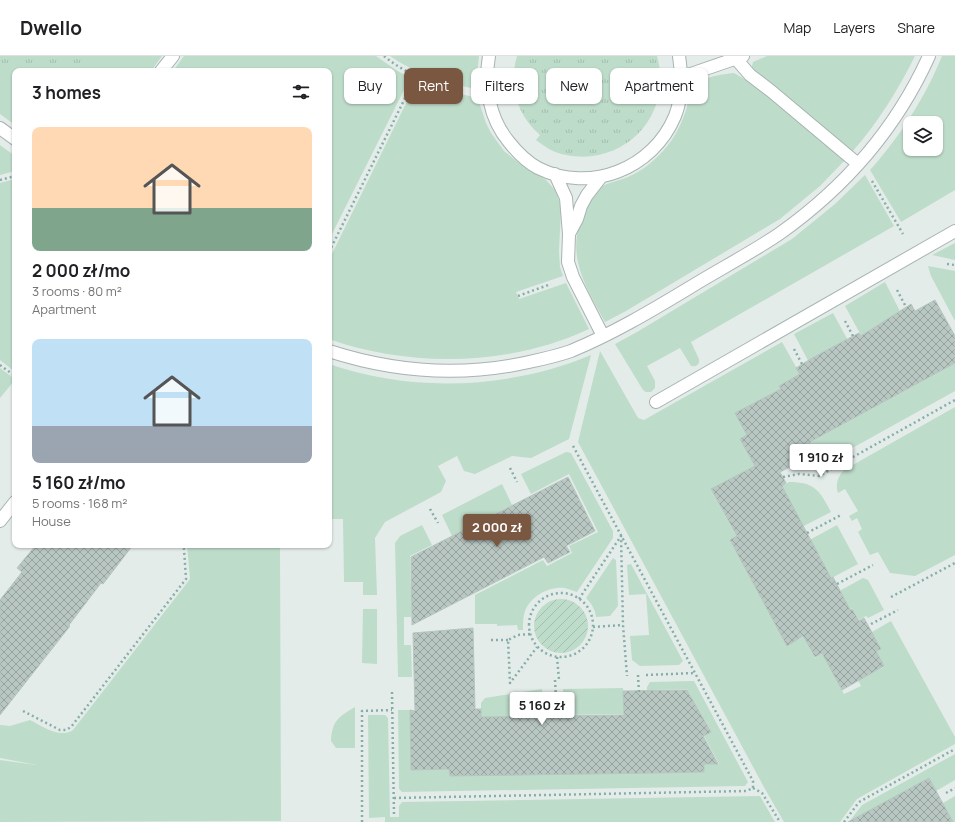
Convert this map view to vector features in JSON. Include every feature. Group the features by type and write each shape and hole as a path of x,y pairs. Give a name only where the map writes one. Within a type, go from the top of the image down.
{"street":[{"path":"163,68 173,56"},
{"path":"487,68 489,56"},
{"path":"679,56 681,68"},
{"path":"332,352 364,362 400,368 442,371 469,370 506,366 549,357 569,351 603,336 675,296 777,235 824,198 876,144 904,103 928,56"},
{"path":"708,68 740,58 750,75 858,164"},
{"path":"491,104 495,120 503,135 525,159 538,168 571,177 601,177 626,169 646,155 662,139 675,116 678,104"},
{"path":"0,128 12,137"},
{"path":"556,174 566,198 569,234 568,262 573,277 603,336"},
{"path":"569,234 587,195 601,177"},
{"path":"656,402 955,231"},
{"path":"0,521 12,506"}],"path":[{"path":"384,56 404,69"},
{"path":"332,246 404,100"},
{"path":"858,164 867,173 915,254"},
{"path":"0,180 12,177"},
{"path":"518,296 573,277"},
{"path":"0,365 12,374"},
{"path":"783,477 799,474 819,476 955,400"},
{"path":"572,444 754,781 753,788"},
{"path":"510,468 517,482"},
{"path":"430,509 438,523"},
{"path":"807,533 841,515"},
{"path":"579,599 621,536"},
{"path":"621,536 623,625 627,676"},
{"path":"23,711 60,730 66,730 70,727 186,579 183,548"},
{"path":"891,597 955,563"},
{"path":"837,584 873,565"},
{"path":"563,593 579,599 585,604 590,611 593,627 591,635 582,650 566,657 557,657 543,652 537,647 530,634 530,617 533,609 539,602 554,594 563,593"},
{"path":"871,624 898,610"},
{"path":"593,627 623,625"},
{"path":"491,640 508,640 518,635 530,634"},
{"path":"508,640 510,683 537,647"},
{"path":"556,698 557,657"},
{"path":"646,675 695,673"},
{"path":"638,675 639,693"},
{"path":"392,692 394,815"},
{"path":"362,822 362,711 392,710"},
{"path":"844,822 859,802 955,749"},
{"path":"394,798 746,791 753,788"},
{"path":"753,788 762,793 780,822"},
{"path":"946,793 955,788"}],"green space":[{"path":"0,56 162,56 153,68 12,68 12,123 0,114"},
{"path":"0,56 96,56 86,68 12,68 12,83 0,73"},
{"path":"184,56 376,56 393,68 344,68 344,104 396,104 396,70 404,75 404,90 332,234 332,68 175,68"},
{"path":"390,56 479,56 478,68 471,68 471,88 463,86 463,68 409,68"},
{"path":"517,56 657,56 659,68 610,68 610,104 656,104 651,116 640,132 625,144 608,153 588,157 558,153 536,140 540,135 525,118 518,104 538,104 538,68 514,67"},
{"path":"767,56 915,56 902,81 886,106 870,130 852,152 752,70 753,62"},
{"path":"942,56 955,56 955,190 901,222 870,170 881,158 903,127 903,156 943,156 943,116 911,116 928,86"},
{"path":"734,73 760,88 847,158 820,186 780,219 605,322 590,294 579,266 577,239 580,224 586,208 597,189 633,175 652,162 672,140 687,104 708,104 708,78"},
{"path":"463,95 471,96 471,104 480,105 491,133 504,151 523,166 546,180 555,190 559,201 561,210 559,251 560,267 563,276 516,292 519,299 566,283 589,329 559,341 527,350 494,356 460,359 393,355 332,340 332,254 406,104 463,104"},
{"path":"0,145 12,154 12,172 0,175"},
{"path":"865,175 894,226 691,342 699,359 699,363 697,365 691,366 680,348 647,366 655,381 655,388 651,392 646,392 643,390 615,344 792,239 835,204"},
{"path":"12,180 12,370 0,360 0,183"},
{"path":"955,243 955,260 932,255"},
{"path":"928,266 955,271 955,321 931,276"},
{"path":"885,282 903,317 863,339 845,306"},
{"path":"833,313 851,346 812,368 794,334"},
{"path":"782,342 800,374 779,386 783,392 758,407 755,402 736,413 747,435 740,439 755,466 711,490 737,537 730,541 787,645 803,637 815,658 822,653 844,694 861,686 858,680 884,667 876,651 881,648 872,632 891,621 955,737 955,744 857,799 840,822 784,822 578,442 600,351 638,418 644,420"},
{"path":"591,355 569,439 531,458 512,456 475,474 464,471 457,456 438,466 446,481 441,492 385,522 375,538 377,595 363,595 363,582 344,582 343,519 332,519 332,365 394,380 427,383 461,383 494,380 528,375"},
{"path":"955,363 955,391 820,466 812,467 806,465 796,455 812,446 811,442"},
{"path":"0,368 12,377 12,383 0,398"},
{"path":"955,407 955,555 915,576 890,573 878,552 870,555 858,532 862,529 857,518 852,521 849,516 858,511 845,489 838,493 837,484 840,475 844,470"},
{"path":"566,452 571,453 613,531 613,538 577,592 565,588 547,590 532,601 524,613 523,630 518,630 517,625 497,626 497,624 475,624 475,595 543,560 547,566 572,553 569,546 598,532 569,474 531,494 521,474"},
{"path":"789,482 798,482 816,489 831,512 796,530 780,487"},
{"path":"502,484 512,505 452,536 442,515"},
{"path":"422,525 432,545 410,556 411,589 418,589 418,598 411,599 411,617 404,617 404,645 411,645 412,677 398,677 395,543 400,536"},
{"path":"837,525 858,564 824,582 804,543"},
{"path":"187,548 280,548 281,821 0,822 0,760 37,765 0,758 0,725 10,726 30,720 51,731 62,733 73,730 190,579"},
{"path":"613,558 616,560 618,606 610,616 596,617 595,611 586,598"},
{"path":"631,564 683,661 679,665 640,666 632,660 630,636 649,635 646,594 629,595 627,565"},
{"path":"863,578 868,580 884,610 868,618 866,616 859,620 852,608 842,614 832,595"},
{"path":"561,599 571,601 580,607 586,616 588,626 586,636 580,645 571,651 561,653 551,651 542,645 536,636 534,626 536,616 542,607 551,601"},
{"path":"363,609 377,609 377,664 362,663"},
{"path":"694,681 748,782 745,786 402,792 399,789 398,710 410,710 411,770 449,769 450,776 704,772 704,764 719,764 704,736 711,731 687,689 654,690 654,706 647,706 647,687 650,682"},
{"path":"623,688 624,714 563,715 563,689"},
{"path":"542,689 543,716 481,717 481,703 485,698"},
{"path":"355,707 355,748 336,748 331,741 335,724 340,717"},
{"path":"368,715 385,715 388,718 390,817 399,817 399,806 402,802 760,796 775,822 385,822 385,817 369,818"},
{"path":"955,754 955,780 936,791 929,778 849,822 862,805"},
{"path":"955,796 955,822 953,822 943,803"}],"building":[{"path":"935,300 955,336 955,363 810,442 812,446 796,455 800,462 780,472 786,483 782,486 831,578 833,577 850,610 852,609 859,621 864,618 881,649 876,651 884,666 842,690 822,653 815,657 803,636 787,646 730,540 737,536 711,489 755,466 740,439 747,435 735,413 781,389 779,386 800,374 796,368 814,357 859,333 861,336 911,304 915,311"},
{"path":"568,477 595,531 566,546 570,552 548,563 544,557 412,625 411,557"},
{"path":"34,548 131,548 103,584 101,583 69,625 70,626 0,715 0,600 22,572 17,568"},
{"path":"473,628 475,709 481,709 481,717 624,715 623,691 687,690 711,732 703,736 718,764 704,764 704,772 656,773 450,776 449,769 411,770 410,710 415,711 413,633"},
{"path":"929,778 953,822 848,822"}]}
